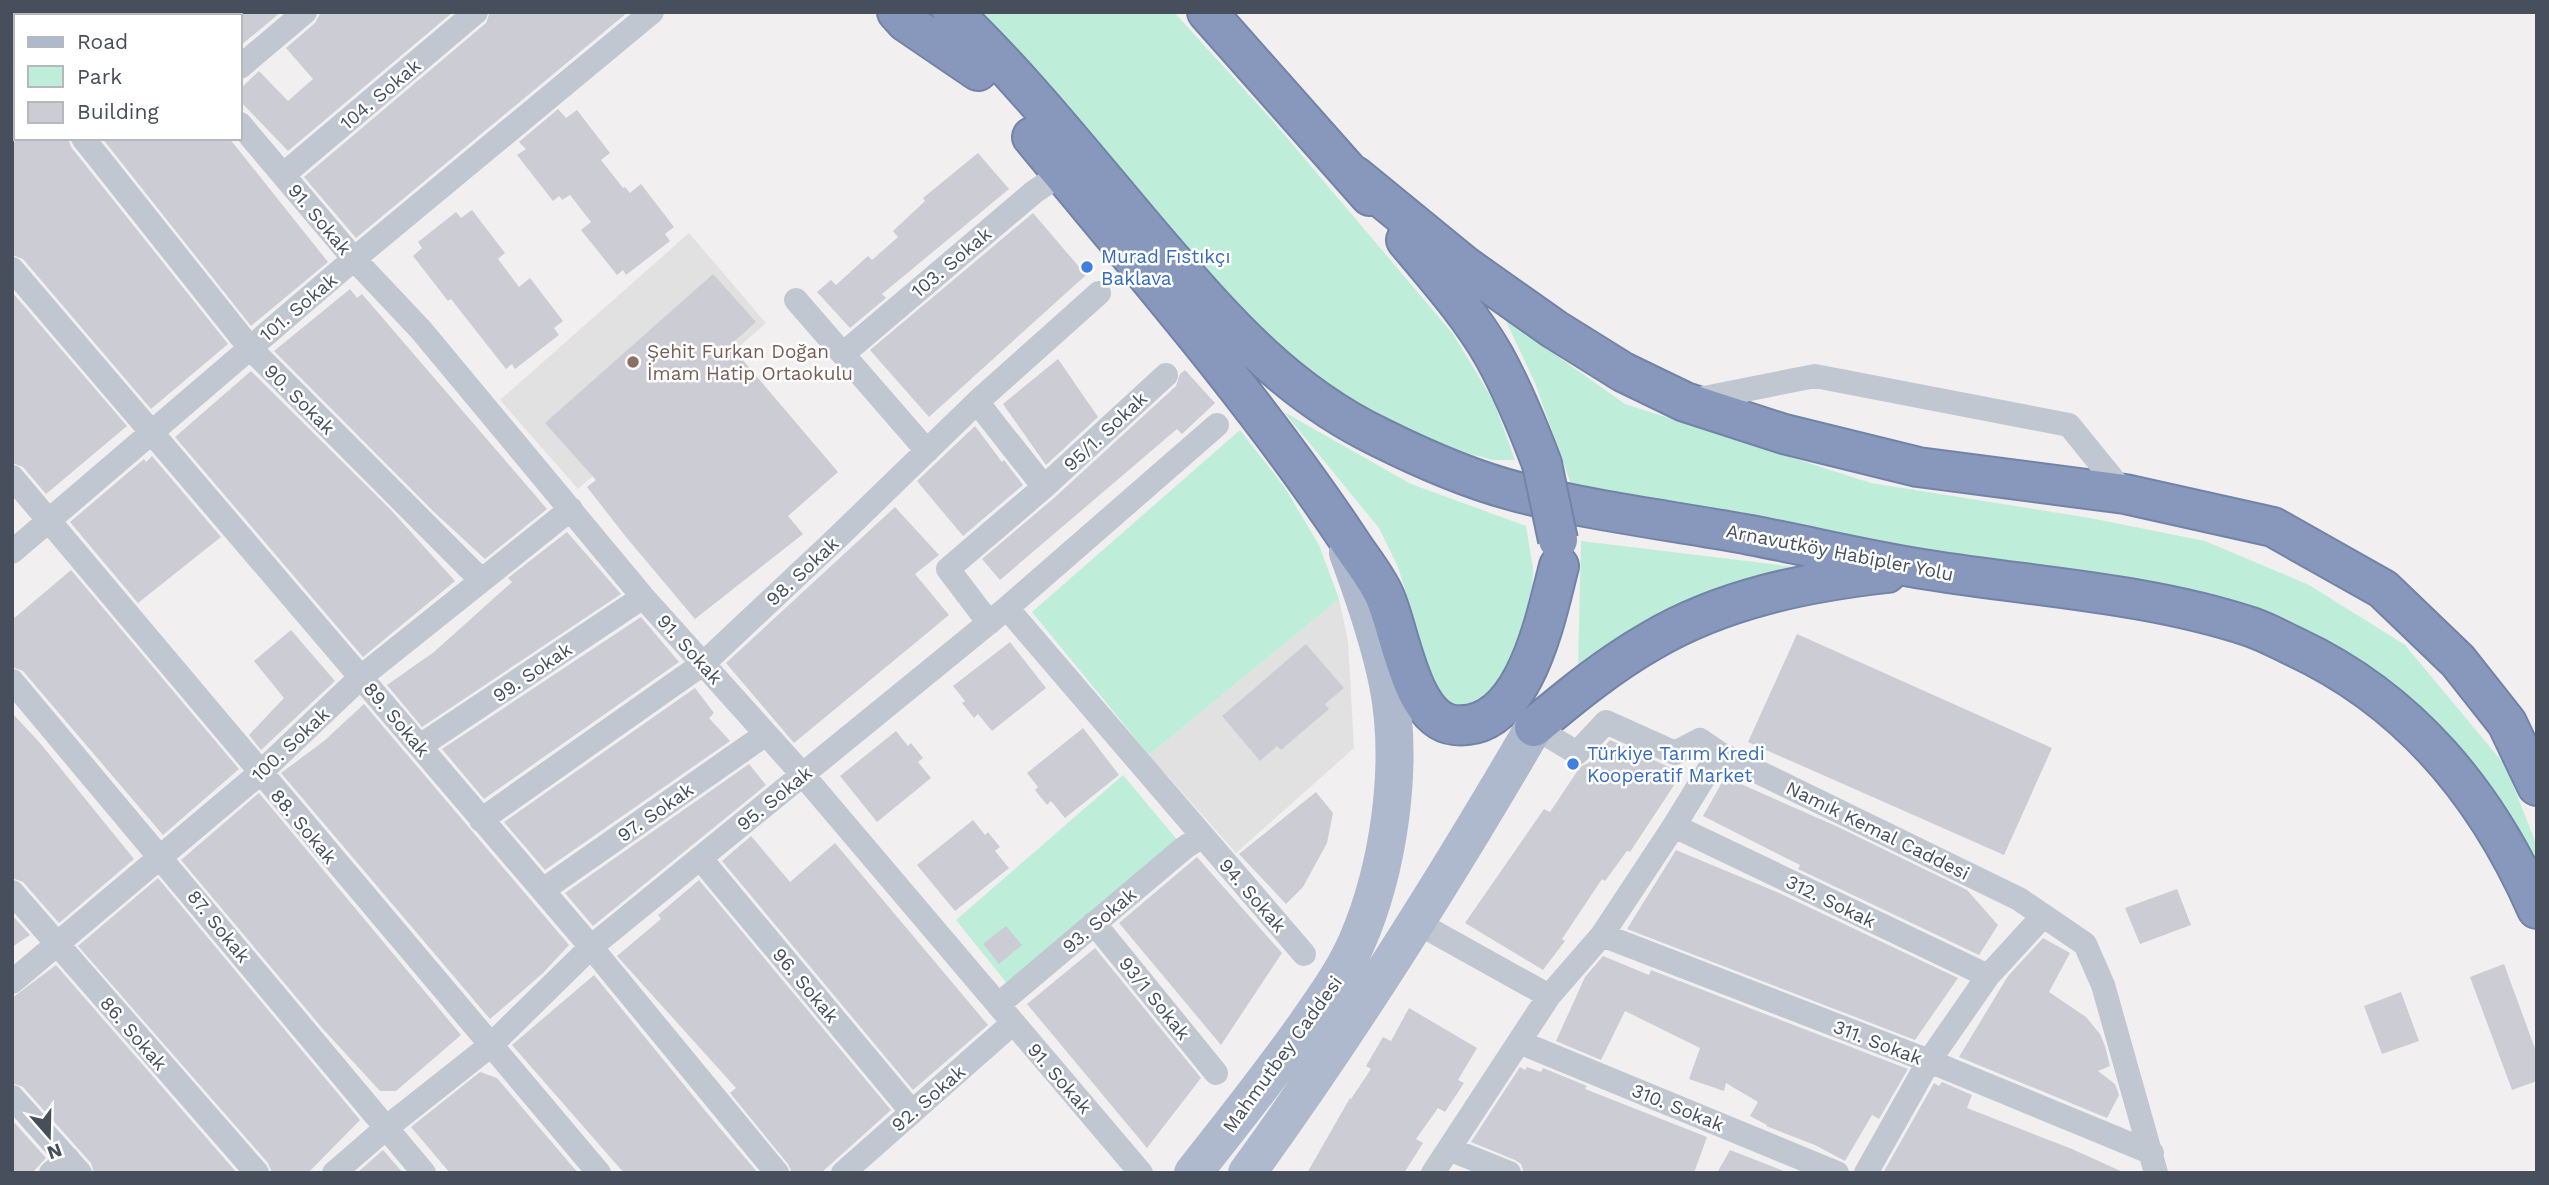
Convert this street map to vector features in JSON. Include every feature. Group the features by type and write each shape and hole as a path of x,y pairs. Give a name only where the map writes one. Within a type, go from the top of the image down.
{"highway":[{"path":"897,12 906,22 978,71"},
{"path":"942,12 978,71 1281,442 1384,594 1412,679 1425,706 1438,720 1454,725 1472,724 1490,717 1506,704 1524,677 1540,638 1558,553"},
{"name":"Arnavutköy Habipler Yolu","path":"953,12 998,56 1213,308 1256,353 1290,382 1331,410 1377,436 1454,471 1520,493 1924,570 2152,602 2253,627 2323,660 2390,705 2453,769 2492,823 2537,909"},
{"path":"1207,12 1354,176 1460,304 1493,355 1523,414 1542,464 1558,553 1559,607 1555,644 1534,727"},
{"path":"1062,173 1119,200"},
{"path":"1354,176 1465,266 1554,329 1623,372 1685,402 1784,434 1918,467 2125,494 2273,527 2383,589 2458,661 2507,723 2537,786"},
{"path":"1534,727 1603,672 1652,640 1695,619 1736,603 1797,587 1842,578 1924,570"}],"main road":[{"name":"Mahmutbey Caddesi","path":"1193,1173 1260,1091 1334,986 1356,945 1371,903 1388,834 1395,750 1389,686 1370,612 1336,521"},
{"name":"Mahmutbey Caddesi","path":"1247,1173 1312,1084 1416,922 1534,727"}],"street":[{"path":"242,65 304,12"},
{"name":"104. Sokak","path":"283,175 476,12"},
{"name":"101. Sokak","path":"12,552 354,259 575,79 652,12"},
{"name":"91. Sokak","path":"242,126 354,259 421,330 643,597 803,775 1142,1173"},
{"name":"90. Sokak","path":"85,140 250,348 481,580"},
{"name":"103. Sokak","path":"843,354 1034,192 1062,173"},
{"name":"89. Sokak","path":"12,269 543,890 778,1173"},
{"name":"98. Sokak","path":"481,820 704,663 977,401 1099,293"},
{"path":"796,300 927,451"},
{"name":"95/1. Sokak","path":"998,615 948,569 1044,487 1166,375"},
{"path":"1685,402 1815,376 2069,425 2125,494"},
{"path":"977,401 1044,487"},
{"name":"95. Sokak","path":"334,1173 491,1045 591,947 998,615 1217,425"},
{"name":"88. Sokak","path":"12,477 598,1173"},
{"name":"100. Sokak","path":"12,982 260,773 361,677 571,509"},
{"name":"99. Sokak","path":"420,746 643,597"},
{"name":"94. Sokak","path":"998,615 1201,836 1304,954"},
{"name":"87. Sokak","path":"12,681 424,1173"},
{"name":"Namık Kemal Caddesi","path":"1534,727 1577,753 1606,722 1675,753 1700,740 1719,753 2011,895 2085,944 2104,985 2154,1163"},
{"name":"97. Sokak","path":"543,890 766,734"},
{"path":"1433,1173 1549,996 1602,935 1719,753"},
{"name":"312. Sokak","path":"1674,826 1988,976"},
{"name":"93. Sokak","path":"1005,1014 1094,923 1201,836"},
{"name":"96. Sokak","path":"700,858 912,1112"},
{"name":"86. Sokak","path":"12,892 257,1173"},
{"path":"1866,1173 1929,1061 1988,976 2043,916"},
{"path":"1416,922 1549,996"},
{"name":"93/1 Sokak","path":"1094,923 1216,1073"},
{"name":"311. Sokak","path":"1602,935 1929,1061 2154,1163"},
{"name":"92. Sokak","path":"843,1173 912,1112 1005,1014"},
{"name":"310. Sokak","path":"1519,1042 1837,1173"},
{"path":"12,1097 66,1168"},
{"path":"1449,1149 1509,1173"}],"shaded area":[{"name":"Şehit Furkan Doğan İmam Hatip Ortaokulu","path":"689,233 766,323 578,489 500,400"},
{"path":"1339,599 1348,641 1354,748 1236,853 1149,755"}],"green space":[{"path":"978,12 1174,12 1271,119 1453,334 1494,402 1515,460 1493,460 1426,442 1343,401 1298,365 1242,311"},
{"path":"1505,319 1625,404 1871,483 2090,518 2205,541 2309,585 2405,645 2505,765 2537,846 2537,865 2489,788 2205,599 2081,570 1908,550 1631,501 1571,484 1535,383"},
{"path":"1284,412 1411,484 1526,526 1533,568 1531,629 1499,697 1458,707 1443,700 1428,672 1398,567 1379,528"},
{"path":"1240,430 1285,488 1319,545 1339,599 1149,755 1032,612"},
{"path":"1581,541 1812,569 1578,668"},
{"path":"1123,775 1179,842 1009,986 956,920"}],"building":[{"path":"240,12 281,12 242,44"},
{"path":"321,12 453,12 288,151 242,103 242,87 259,71 288,101 313,79 286,48 315,23"},
{"path":"490,12 628,12 356,238 304,177 486,23"},
{"path":"558,109 566,118 577,110 610,153 601,160 623,188 630,193 641,184 674,227 665,234 670,241 626,275 623,270 617,275 581,230 591,222 570,195 562,200 559,196 553,201 517,155 526,149 519,142"},
{"path":"17,140 69,140 71,147 228,344 151,409 23,259 12,255 12,144"},
{"path":"104,140 231,140 328,262 251,326"},
{"path":"978,153 1009,189 882,294 886,298 850,328 817,292 831,280 836,285 868,256 872,260 898,237 893,231 925,201 923,198"},
{"path":"472,210 505,253 498,259 519,287 530,278 563,321 554,328 559,335 515,369 512,364 506,369 413,256 422,248 418,242 456,212 461,218"},
{"path":"1033,213 1086,275 929,417 870,350"},
{"path":"713,274 756,322 730,345 838,472 788,516 803,534 695,619 587,487 596,480 545,423"},
{"path":"350,289 357,298 362,294 547,509 485,559 434,512 274,351"},
{"path":"12,292 127,426 46,494 23,467 12,463"},
{"path":"1058,359 1098,417 1046,465 1003,404"},
{"path":"1185,370 1215,403 1182,434 1177,429 1000,580 982,559 1054,498 1176,386 1180,374"},
{"path":"251,371 391,510 455,581 363,657 175,437"},
{"path":"975,426 1023,485 963,536 917,481"},
{"path":"152,456 221,537 138,603 70,522 144,459 146,462"},
{"path":"895,507 939,555 915,574 949,615 794,743 726,663"},
{"path":"567,532 621,594 422,727 387,685 434,652 512,582 508,578"},
{"path":"71,570 239,769 163,835 23,671 12,667 12,620"},
{"path":"641,617 679,662 484,799 442,749"},
{"path":"291,630 335,681 261,750 249,735 284,698 254,661"},
{"path":"1797,634 2052,748 2004,855 1748,742"},
{"path":"1010,642 1046,688 992,731 978,714 974,718 953,686"},
{"path":"1306,644 1344,688 1325,704 1329,709 1281,750 1277,746 1260,761 1222,716"},
{"path":"695,688 714,713 709,718 730,741 545,870 504,822"},
{"path":"364,704 569,945 543,973 490,1019 281,773 324,741"},
{"path":"12,713 40,743 134,859 59,923 23,882 12,878"},
{"path":"1083,728 1119,775 1065,818 1051,801 1047,805 1035,790 1038,787 1027,773"},
{"path":"896,731 908,746 911,743 923,758 918,762 931,778 877,822 840,776"},
{"path":"1610,740 1669,767 1686,767 1630,852 1627,851 1605,881 1602,879 1562,939 1565,941 1543,970 1465,923 1544,809 1550,812 1580,767 1588,763"},
{"path":"749,764 766,785 593,926 565,893"},
{"path":"1725,777 1836,826 1967,890 1998,925 1979,955 1798,869 1800,865 1703,816"},
{"path":"1316,792 1333,813 1327,843 1303,887 1286,904 1239,854"},
{"path":"259,793 461,1035 396,1091 380,1091 323,1029 181,860"},
{"path":"973,820 985,835 988,832 1000,847 995,851 1009,868 955,911 917,865"},
{"path":"751,836 790,882 835,843 988,1025 913,1090 722,861"},
{"path":"1676,850 1779,893 1958,978 1915,1040 1627,929"},
{"path":"1197,857 1282,953 1221,1045 1119,923"},
{"path":"158,878 360,1120 308,1173 272,1173 268,1163 78,946"},
{"path":"699,880 891,1110 821,1173 792,1173 788,1164 730,1093 736,1088 617,956 661,919 658,915"},
{"path":"2177,889 2191,925 2140,944 2125,908"},
{"path":"12,915 30,935 12,947"},
{"path":"1006,926 1022,945 999,964 983,944"},
{"path":"2043,938 2070,953 2049,992 2086,1017 2100,1034 2105,1046 2110,1066 2098,1071 2115,1084 2119,1095 2107,1118 1959,1057 2008,976"},
{"path":"1095,948 1201,1078 1147,1148 1027,1004"},
{"path":"1603,956 1649,975 1651,970 1908,1069 1879,1119 1872,1115 1845,1161 1815,1145 1766,1126 1750,1116 1758,1102 1726,1083 1724,1091 1689,1079 1700,1048 1625,1011 1601,1060 1556,1041 1585,977"},
{"path":"2504,964 2537,1054 2537,1081 2512,1090 2470,977"},
{"path":"56,965 237,1173 94,1173 91,1163 23,1087 12,1083 12,998"},
{"path":"594,975 758,1173 624,1173 512,1045"},
{"path":"2401,992 2419,1041 2382,1054 2364,1006"},
{"path":"1409,1008 1477,1048 1458,1080 1464,1083 1445,1112 1438,1108 1416,1139 1423,1143 1404,1173 1307,1173 1350,1098 1371,1069 1366,1066 1383,1037 1391,1041"},
{"path":"1520,1067 1541,1072 1543,1068 1587,1086 1585,1089 1707,1137 1694,1173 1524,1173 1521,1164 1515,1160 1471,1142"},
{"path":"480,1072 497,1078 578,1173 450,1173 411,1127"},
{"path":"1942,1082 1972,1095 1967,1108 2125,1173 1883,1173 1934,1083 1939,1086"},
{"path":"12,1120 46,1158 32,1173 12,1173"},
{"path":"383,1150 403,1173 357,1173"},
{"path":"1730,1150 1784,1171 1784,1173 1717,1173"}],"place":[{"name":"Murad Fıstıkçı Baklava","path":"1087,267"},
{"name":"Şehit Furkan Doğan İmam Hatip Ortaokulu","path":"633,362"},
{"name":"Türkiye Tarım Kredi Kooperatif Market","path":"1573,764"}]}
